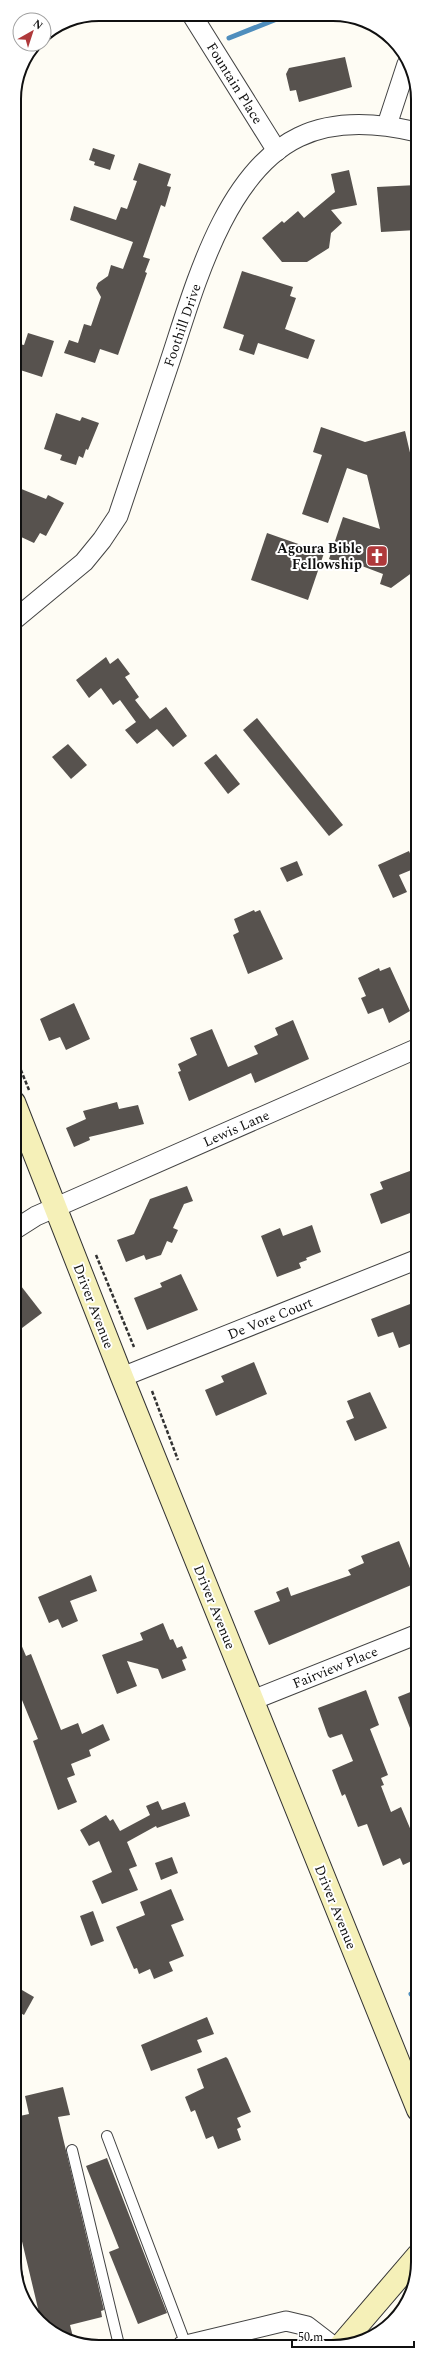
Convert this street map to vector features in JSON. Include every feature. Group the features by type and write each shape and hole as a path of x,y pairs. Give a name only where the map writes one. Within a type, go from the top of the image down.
{"street":[{"name":"Fountain Place","path":"196,21 277,151"},
{"path":"387,125 405,70"},
{"name":"Foothill Drive","path":"21,614 84,562 102,540 118,516 204,260 234,201 259,167 277,151 299,137 330,127 387,125 411,131"},
{"name":"Lewis Lane","path":"21,1226 55,1207 411,1051"},
{"name":"Driver Avenue","path":"21,1120 122,1377 411,2093"},
{"name":"De Vore Court","path":"122,1377 411,1263"},
{"name":"Fairview Place","path":"253,1700 411,1637"},
{"path":"347,2338 411,2263"},
{"path":"205,2340 286,2321 308,2326 326,2340"}],"lane":[{"path":"107,2136 182,2340"},
{"path":"72,2150 118,2340"}],"path":[{"path":"95,1251 134,1347"}],"green space":[{"path":"401,2301 392,2313 384,2320"}],"building":[{"path":"345,57 352,87 299,102 296,90 290,91 286,74 289,68"},
{"path":"93,148 115,155 110,170 94,165 95,162 89,160"},
{"path":"139,163 171,174 167,186 171,187 165,207 161,205 143,257 150,259 145,272 147,273 118,355 100,349 95,363 64,353 69,340 78,343 84,324 91,326 101,297 96,288 98,283 108,276 111,265 123,269 133,242 70,220 74,206 116,220 121,207 127,209 137,181 133,180"},
{"path":"349,170 357,205 331,210 342,223 331,233 329,248 307,262 282,262 262,238 282,221 284,223 298,211 304,218 335,192 331,174"},
{"path":"411,185 411,230 381,232 377,187"},
{"path":"242,271 293,287 290,296 296,298 285,329 315,340 308,359 258,343 254,355 239,350 244,335 223,328"},
{"path":"28,333 54,341 42,377 21,370 21,344 24,345"},
{"path":"56,413 80,421 82,417 99,423 88,450 86,449 83,458 79,456 76,465 60,460 62,455 44,449"},
{"path":"321,427 365,442 405,431 411,457 411,573 391,588 380,584 383,574 354,563 352,568 329,559 343,517 380,529 367,475 347,468 328,523 302,514 322,455 313,452"},
{"path":"21,489 46,499 48,495 64,503 46,536 40,533 34,543 21,537"},
{"name":"Agoura Bible Fellowship","path":"267,533 324,553 308,600 251,580"},
{"path":"106,657 110,664 118,658 130,674 125,677 139,697 135,700 150,719 166,707 187,736 173,747 157,729 137,744 125,730 136,722 120,700 113,705 101,688 89,698 76,680"},
{"path":"257,718 343,825 329,836 243,730"},
{"path":"68,744 87,765 71,779 52,757"},
{"path":"216,754 240,784 228,794 204,763"},
{"path":"409,851 411,856 411,870 399,875 407,892 393,898 378,865"},
{"path":"297,861 303,875 287,882 280,868"},
{"path":"254,910 255,912 260,910 283,959 248,974 233,935 239,932 234,919"},
{"path":"390,967 410,1011 389,1023 383,1008 368,1014 361,998 366,996 358,978 379,968 380,971"},
{"path":"74,1003 90,1039 66,1050 60,1037 49,1041 40,1019"},
{"path":"293,1020 309,1059 255,1083 251,1073 189,1101 178,1072 181,1071 178,1064 197,1055 190,1038 212,1029 228,1067 258,1054 254,1046 278,1035 275,1028"},
{"path":"117,1102 119,1109 138,1105 144,1124 89,1137 90,1140 74,1147 66,1128 86,1119 83,1111"},
{"path":"411,1171 411,1213 381,1224 370,1194 383,1189 380,1182"},
{"path":"187,1186 193,1201 184,1204 173,1228 178,1230 172,1243 167,1241 161,1255 146,1260 144,1255 126,1262 117,1240 134,1234 150,1199"},
{"path":"312,1225 321,1252 306,1258 307,1260 299,1263 301,1268 277,1277 261,1236 280,1228 283,1236"},
{"path":"181,1274 198,1310 147,1330 134,1298 162,1287 160,1283"},
{"path":"21,1286 42,1313 21,1329"},
{"path":"411,1304 411,1344 399,1348 393,1332 378,1337 371,1319"},
{"path":"254,1362 267,1394 216,1416 205,1390 224,1382 221,1376"},
{"path":"370,1392 387,1428 355,1441 346,1421 354,1418 347,1401"},
{"path":"399,1541 411,1571 411,1585 269,1645 254,1611 280,1601 276,1592 288,1587 291,1596 351,1575 348,1570 364,1563 361,1556"},
{"path":"91,1575 97,1591 70,1601 78,1621 62,1628 58,1619 49,1623 38,1597"},
{"path":"163,1623 170,1640 173,1639 177,1648 182,1646 187,1658 182,1660 186,1670 162,1679 158,1669 127,1661 137,1686 117,1694 102,1655 143,1640 140,1633"},
{"path":"21,1644 26,1656 31,1654 61,1730 78,1723 82,1734 103,1724 110,1740 89,1750 91,1756 71,1764 75,1775 67,1778 77,1802 58,1810 33,1741 38,1739 22,1700"},
{"path":"366,1690 379,1725 370,1729 388,1775 381,1778 384,1785 381,1786 391,1812 401,1807 411,1831 411,1861 403,1865 400,1858 383,1866 367,1824 358,1827 345,1794 342,1796 332,1770 353,1761 342,1734 330,1738 328,1736 318,1708"},
{"path":"411,1692 411,1731 398,1697"},
{"path":"158,1801 162,1810 185,1802 190,1816 157,1828 156,1826 127,1842 137,1866 129,1869 138,1890 102,1904 92,1881 112,1872 99,1841 89,1846 80,1830 106,1815 110,1821 113,1819 120,1831 150,1815 146,1806"},
{"path":"172,1857 178,1873 161,1880 155,1863"},
{"path":"171,1889 184,1920 171,1925 184,1956 169,1962 173,1971 154,1979 150,1969 139,1974 137,1968 134,1969 116,1927 145,1915 140,1902"},
{"path":"93,1911 104,1941 91,1946 80,1916"},
{"path":"21,1989 34,1997 24,2015 21,2013"},
{"path":"207,2017 214,2034 197,2040 202,2052 151,2071 141,2045"},
{"path":"226,2057 251,2112 237,2118 241,2127 237,2129 241,2140 218,2149 213,2136 206,2139 195,2110 191,2112 185,2097 204,2088 197,2069"},
{"path":"63,2087 70,2115 58,2117 104,2310 101,2311 102,2317 70,2325 73,2335 56,2327 39,2311 21,2237 21,2116 29,2114 25,2096"},
{"path":"107,2158 167,2313 138,2324 109,2252 119,2248 86,2166"}],"waterway":[{"path":"229,38 272,21"}],"place":[{"name":"Agoura Bible Fellowship","path":"377,556"}]}
